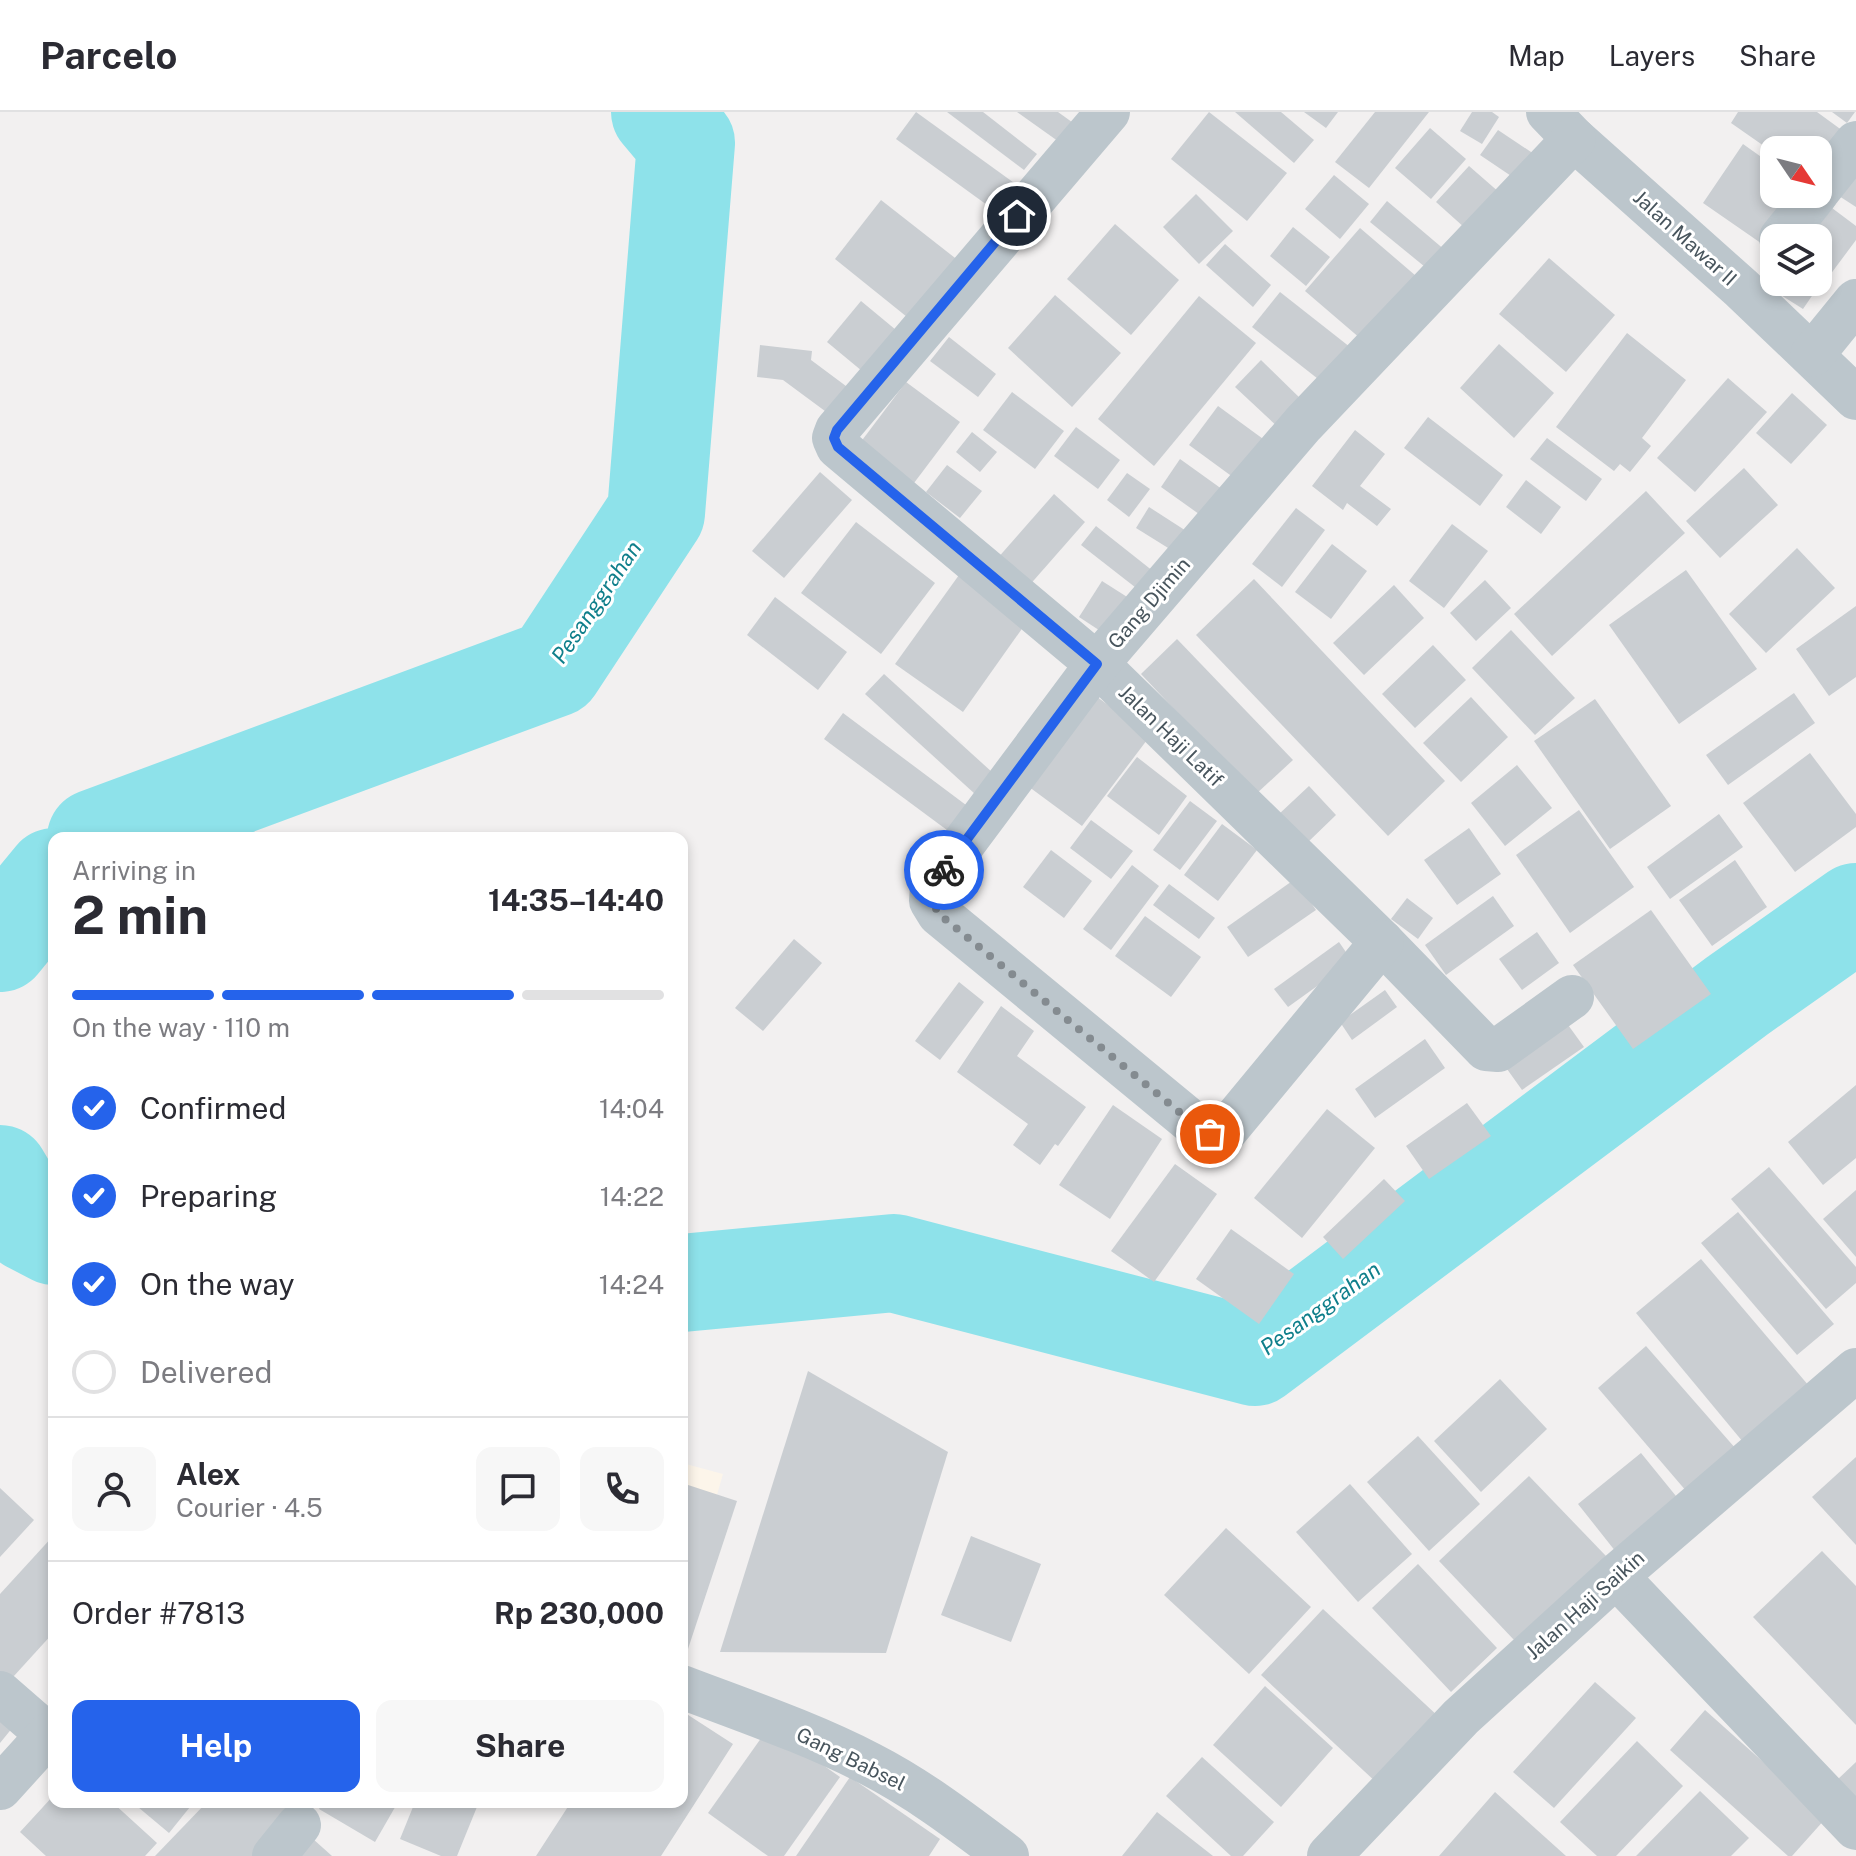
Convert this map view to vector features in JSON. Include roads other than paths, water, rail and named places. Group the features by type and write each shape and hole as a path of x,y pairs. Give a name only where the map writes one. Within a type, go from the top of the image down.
{"street":[{"name":"Jalan Haji Latif","path":"1108,112 837,430 834,438 838,447 1097,664 1382,942 1486,1049 1498,1050 1572,997"},
{"name":"Gang Djimin","path":"1382,942 1223,1134 1210,1134 1200,1129 939,914 931,901 932,886 1097,664 1561,126"},
{"name":"Jalan Mawar II","path":"1561,126 1741,288 1856,398"},
{"path":"1832,173 1856,143"},
{"path":"1792,224 1804,208"},
{"path":"1741,288 1760,264"},
{"path":"1812,355 1856,301"},
{"name":"Jalan Haji Saikin","path":"1329,1856 1461,1717 1616,1576 1856,1370"},
{"path":"1616,1576 1856,1828"},
{"name":"Gang Babsel","path":"688,1689 815,1738 872,1765 943,1808 1007,1856"},
{"path":"0,1693 48,1734"},
{"path":"0,1788 48,1740"}],"waterway":[{"name":"Pesanggrahan","path":"112,832 554,668 656,513 686,143 660,112"},
{"name":"Pesanggrahan","path":"0,943 48,884"},
{"name":"Pesanggrahan","path":"688,1282 894,1263 1255,1357 1737,996 1856,912"},
{"name":"Pesanggrahan","path":"0,1174 29,1223 48,1233"}]}
